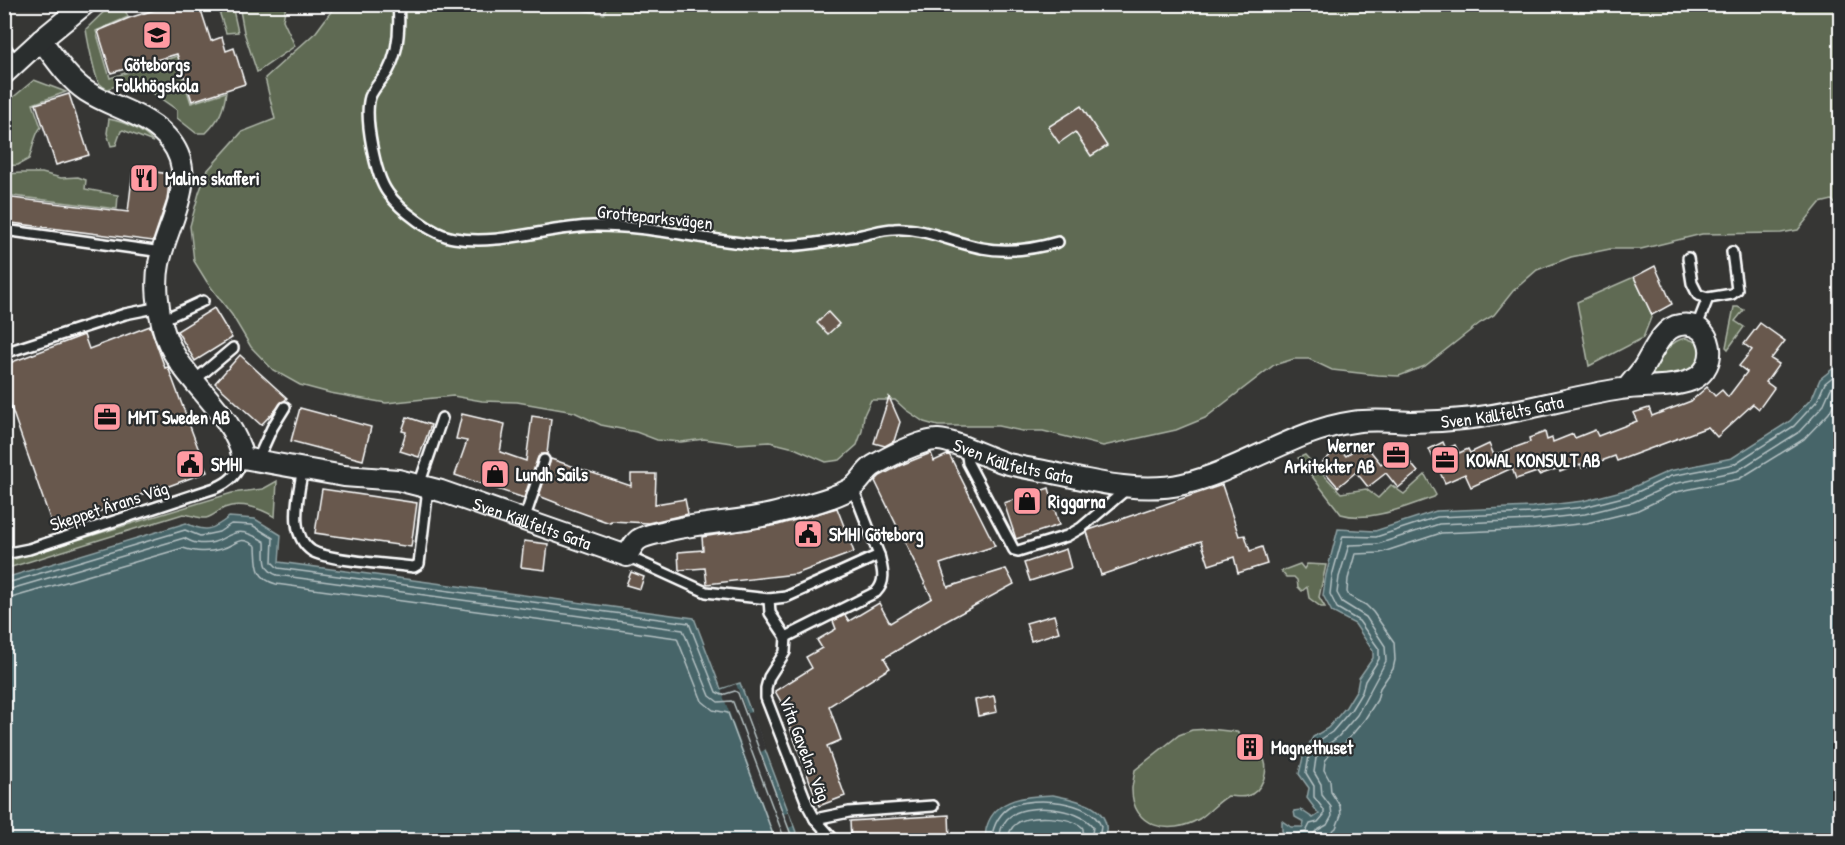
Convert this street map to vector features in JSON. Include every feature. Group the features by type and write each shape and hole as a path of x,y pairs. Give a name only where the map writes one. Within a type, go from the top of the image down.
{"street":[{"path":"11,68 85,4"},
{"path":"41,40 68,74 86,91 124,108 155,126 171,142 177,152 182,168 181,191 177,210 158,265 161,314 169,344 223,414 250,459"},
{"path":"1627,388 1641,372 1666,333 1681,324 1697,326"},
{"name":"Sven Källfelts Gata","path":"250,459 344,476 398,480 627,556 636,542 646,536 674,528 772,514 853,488 871,467 924,441 935,439 1006,463 1072,477 1156,488 1207,477 1286,444 1351,422 1371,420 1416,422 1481,417 1627,388 1653,388 1683,382 1693,379 1708,365 1711,346 1707,336 1697,326"}],"lane":[{"name":"Grotteparksvägen","path":"398,4 397,46 388,71 371,96 368,110 376,161 386,191 396,203 438,232 452,238 469,240 593,226 624,227 737,243 777,246 800,246 893,229 910,230 993,249 1026,249 1058,242"},
{"path":"4,46 11,68"},
{"path":"4,230 162,252"},
{"path":"1688,258 1692,283 1698,295 1708,298 1732,294 1737,290 1732,252"},
{"path":"1697,326 1708,298"},
{"path":"4,353 125,314 161,314 203,301"},
{"path":"195,380 233,348"},
{"name":"Skeppet Ärans Väg","path":"4,554 39,545 228,483 250,459 285,407"},
{"path":"303,468 297,518 303,543 311,550 341,558 414,567 419,564 423,487 442,418"},
{"path":"966,449 968,463 1014,550 1018,551 1067,536 1081,528 1130,486"},
{"path":"524,520 544,460"},
{"path":"769,599 770,613 786,637 876,592 881,587 883,580 879,555 853,488"},
{"path":"627,556 706,592 769,599 786,597 879,555"},
{"name":"Vita Gavelns Väg","path":"786,637 786,652 769,677 766,698 808,806 815,819 834,840"},
{"path":"815,819 849,812 933,806"}],"green space":[{"path":"550,4 604,14 607,4 1840,5 1840,210 1832,200 1820,203 1798,230 1781,233 1702,234 1641,249 1610,249 1571,257 1537,270 1513,291 1494,315 1480,323 1425,366 1399,376 1377,375 1332,370 1309,359 1294,359 1274,365 1205,418 1176,430 1103,446 1043,431 1022,431 998,426 938,426 924,422 895,400 871,400 864,415 857,445 840,460 826,462 794,448 770,442 738,444 704,439 681,442 657,440 636,432 601,425 574,412 517,402 482,401 453,396 386,403 300,385 273,370 251,347 232,315 194,261 190,226 207,171 242,132 275,119 265,78 316,32 336,5"},
{"path":"111,5 123,5 128,17 96,31 110,78 192,51 194,56 178,62 191,103 226,92 220,114 206,133 196,133 177,118 177,110 134,80 107,89 99,83 93,66 86,29"},
{"path":"217,5 232,5 238,32 226,33"},
{"path":"239,5 286,5 283,20 295,46 257,72 244,32"},
{"path":"34,80 66,92 33,104 41,127 29,159 18,165 5,166 5,104"},
{"path":"109,119 133,127 153,142 123,130 116,145 111,146 107,133"},
{"path":"42,173 61,178 78,177 86,180 85,189 118,195 117,209 5,195 5,174"},
{"path":"1634,277 1652,315 1643,338 1589,366 1577,302"},
{"path":"1734,307 1744,310 1735,321 1744,327 1728,349 1726,347"},
{"path":"1686,338 1696,342 1703,353 1693,372 1649,379 1668,348 1673,343"},
{"path":"1305,455 1341,493 1366,489 1378,498 1391,485 1404,494 1425,475 1436,495 1400,509 1376,515 1341,514 1298,458"},
{"path":"277,481 275,517 243,505 224,508 206,518 183,514 5,569 5,562 232,493 263,489"},
{"path":"1300,564 1304,569 1307,564 1326,565 1319,597 1325,607 1321,607 1309,598 1307,587 1302,591 1294,577 1286,577 1281,571"},
{"path":"1192,730 1237,732 1241,735 1240,757 1262,756 1266,767 1261,785 1247,796 1228,796 1203,817 1188,824 1165,827 1145,820 1133,802 1132,788 1135,770 1179,735"}],"water":[{"path":"1840,363 1840,840 1289,840 1282,831 1282,821 1291,827 1303,827 1304,822 1295,817 1294,811 1301,810 1313,818 1319,814 1307,798 1309,788 1299,774 1304,753 1313,737 1328,728 1346,707 1357,689 1359,678 1373,658 1373,651 1355,624 1332,612 1323,595 1338,529 1375,531 1436,511 1532,507 1583,501 1629,489 1669,471 1732,458 1790,421 1812,398 1820,379"},
{"path":"229,517 255,519 281,535 279,562 694,618 721,689 740,683 799,840 5,840 5,578 186,523 198,528 209,529"},
{"path":"1053,795 1083,803 1100,813 1105,820 1104,840 985,840 986,828 991,816 998,809 1014,800"}],"pier":[{"path":"736,684 747,713 752,712 766,749 761,752 783,814 789,813 793,826 788,828 793,840 776,840 721,690"}],"building":[{"path":"173,4 199,4 211,41 222,37 226,51 234,48 245,84 192,101 177,54 111,73 98,31"},
{"path":"69,94 89,155 56,165 36,104"},
{"path":"1081,106 1107,146 1091,156 1075,132 1059,143 1048,127"},
{"path":"133,169 170,174 167,200 153,241 4,222 4,197 128,212"},
{"path":"1655,266 1672,304 1652,315 1634,277"},
{"path":"214,308 232,338 195,361 177,331"},
{"path":"828,312 839,324 828,334 817,323"},
{"path":"1760,323 1785,341 1771,359 1779,364 1766,382 1774,388 1759,409 1753,404 1717,437 1708,427 1617,461 1615,456 1582,468 1581,464 1560,472 1559,468 1539,475 1537,472 1516,479 1512,468 1471,487 1465,474 1445,483 1429,449 1443,442 1446,449 1455,445 1459,453 1468,449 1470,453 1489,444 1494,455 1530,442 1529,438 1545,432 1547,440 1552,438 1553,442 1573,434 1575,438 1595,430 1598,436 1637,421 1633,413 1649,408 1652,416 1691,401 1707,387 1715,396 1722,390 1728,397 1747,372 1739,366 1752,350 1744,344"},
{"path":"150,326 165,368 168,367 207,472 166,487 165,485 54,530 4,387 4,365 84,335 89,349"},
{"path":"240,355 287,398 261,425 215,383"},
{"path":"889,397 900,422 894,441 885,446 874,443"},
{"path":"300,408 371,427 363,460 291,441"},
{"path":"462,414 505,424 500,452 526,461 532,416 551,419 547,454 538,457 524,498 455,475 467,441 456,439"},
{"path":"407,417 431,425 419,457 400,451 406,432 402,431"},
{"path":"1359,446 1364,452 1368,448 1381,464 1399,449 1418,472 1398,488 1386,473 1368,487 1356,472 1338,487 1319,465 1339,448 1346,456"},
{"path":"931,453 934,461 949,454 995,546 940,564 948,587 1006,569 1014,584 884,658 890,668 829,706 841,740 827,746 845,796 819,806 786,717 789,716 775,691 812,668 806,657 822,648 817,640 836,629 833,621 845,615 849,621 879,603 890,623 932,598 875,481 901,465"},
{"path":"551,459 631,486 631,474 656,474 655,504 685,499 688,514 648,523 611,521 610,523 557,504 539,496"},
{"path":"1222,485 1239,536 1245,535 1250,551 1262,547 1267,564 1238,573 1234,557 1209,565 1201,541 1101,575 1087,532 1089,530"},
{"path":"1049,488 1059,525 1016,539 1004,503"},
{"path":"322,489 417,503 411,547 315,533"},
{"path":"837,508 854,552 796,574 707,584 705,568 679,570 678,552 703,550 702,537 778,525"},
{"path":"524,541 548,544 545,570 521,567"},
{"path":"1066,549 1071,568 1030,581 1024,563"},
{"path":"631,572 644,577 640,589 626,585"},
{"path":"1054,615 1059,632 1031,641 1026,623"},
{"path":"994,696 997,712 978,716 975,700"},
{"path":"949,815 950,840 851,840 850,821"}],"place":[{"name":"Göteborgs Folkhögskola","path":"157,35"},
{"name":"Malins skafferi","path":"144,178"},
{"name":"MMT Sweden AB","path":"107,417"},
{"name":"Werner Arkitekter AB","path":"1396,455"},
{"name":"KOWAL KONSULT AB","path":"1445,460"},
{"name":"SMHI","path":"190,464"},
{"name":"Lundh Sails","path":"495,474"},
{"name":"Riggarna","path":"1027,501"},
{"name":"SMHI Göteborg","path":"808,534"},
{"name":"Magnethuset","path":"1250,747"}]}
